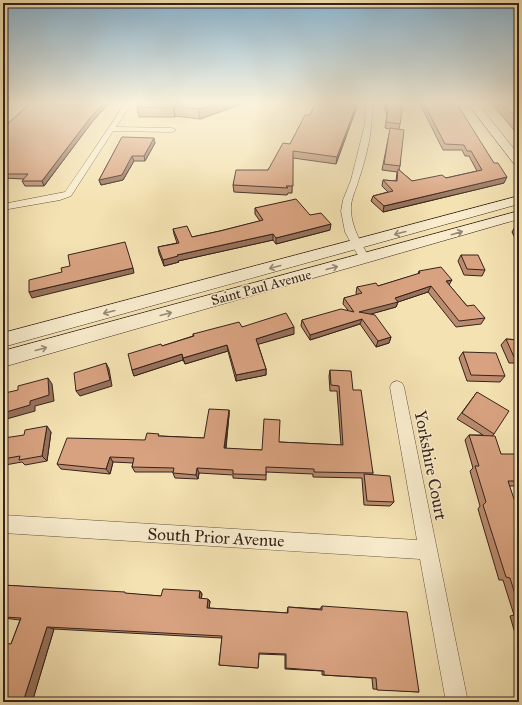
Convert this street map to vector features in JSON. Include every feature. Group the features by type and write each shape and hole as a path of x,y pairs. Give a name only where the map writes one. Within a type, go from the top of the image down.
{"main road":[{"path":"499,137 519,163"},
{"name":"Saint Paul Avenue","path":"3,340 519,200"},
{"name":"Saint Paul Avenue","path":"3,359 519,215"}],"street":[{"path":"3,207 60,197 68,194 107,137"},
{"path":"365,259 356,245 348,225 347,200 355,180 366,137"},
{"name":"Yorkshire Court","path":"397,387 457,702"},
{"name":"South Prior Avenue","path":"3,524 428,550"}],"building":[{"path":"3,137 76,137 42,181 22,181 28,174 3,174"},
{"path":"122,137 154,138 144,156 132,156 122,175 99,180"},
{"path":"294,137 344,137 337,157 293,151 293,186 286,186 288,188 233,185 236,170 268,170 283,143 290,144"},
{"path":"389,137 403,137 400,166 384,164"},
{"path":"441,137 478,137 494,163 498,163 507,177 384,206 373,196 393,191 383,180 397,181 398,169 412,181 442,175 446,178 482,170 471,151 467,151 464,145 445,144"},
{"path":"296,199 310,215 321,213 331,224 276,238 273,234 177,255 178,256 163,260 158,247 179,243 173,229 187,226 192,237 220,231 263,220 255,208"},
{"path":"125,242 133,268 29,292 29,280 62,272 61,268 70,266 68,255"},
{"path":"461,255 478,255 485,270 467,269"},
{"path":"441,267 452,280 446,281 467,306 474,305 485,318 459,321 431,286 395,298 398,302 359,312 375,315 391,337 378,341 362,319 310,335 302,320 341,309 354,312 344,298 362,293 357,287 376,283 378,286 420,273 419,271"},
{"path":"286,313 294,327 256,339 266,369 236,375 227,345 183,358 182,354 132,370 128,354 161,344 162,346 194,336 193,334 239,322 242,327"},
{"path":"506,339 519,340 519,357 514,357"},
{"path":"463,352 496,353 505,376 471,375"},
{"path":"106,363 110,380 76,391 74,373"},
{"path":"330,370 351,371 353,390 361,390 373,473 314,472 314,469 266,467 266,475 233,474 233,470 197,468 196,475 173,473 174,468 132,467 134,458 110,457 106,469 57,464 67,438 145,440 147,433 159,434 158,436 204,438 209,409 229,410 224,448 262,450 264,419 280,420 279,442 343,445 339,386 331,385"},
{"path":"48,378 49,395 30,401 30,405 3,413 5,393 18,390 18,386"},
{"path":"477,392 509,411 494,434 462,413"},
{"path":"47,426 42,456 19,460 20,456 3,459 4,438 24,435 25,430"},
{"path":"469,435 495,436 501,454 514,454 519,469 519,481 508,481 519,514 519,607 510,578 506,577 483,505 486,502 475,466 479,466"},
{"path":"364,474 390,476 394,502 367,501"},
{"path":"3,585 125,592 161,596 163,589 200,591 199,598 208,599 207,608 288,613 288,607 322,610 322,606 407,612 419,692 377,690 376,678 324,675 324,671 286,668 286,654 259,653 258,668 219,665 222,636 47,627 24,699 3,698 3,643 11,644 21,618 3,617"}]}
